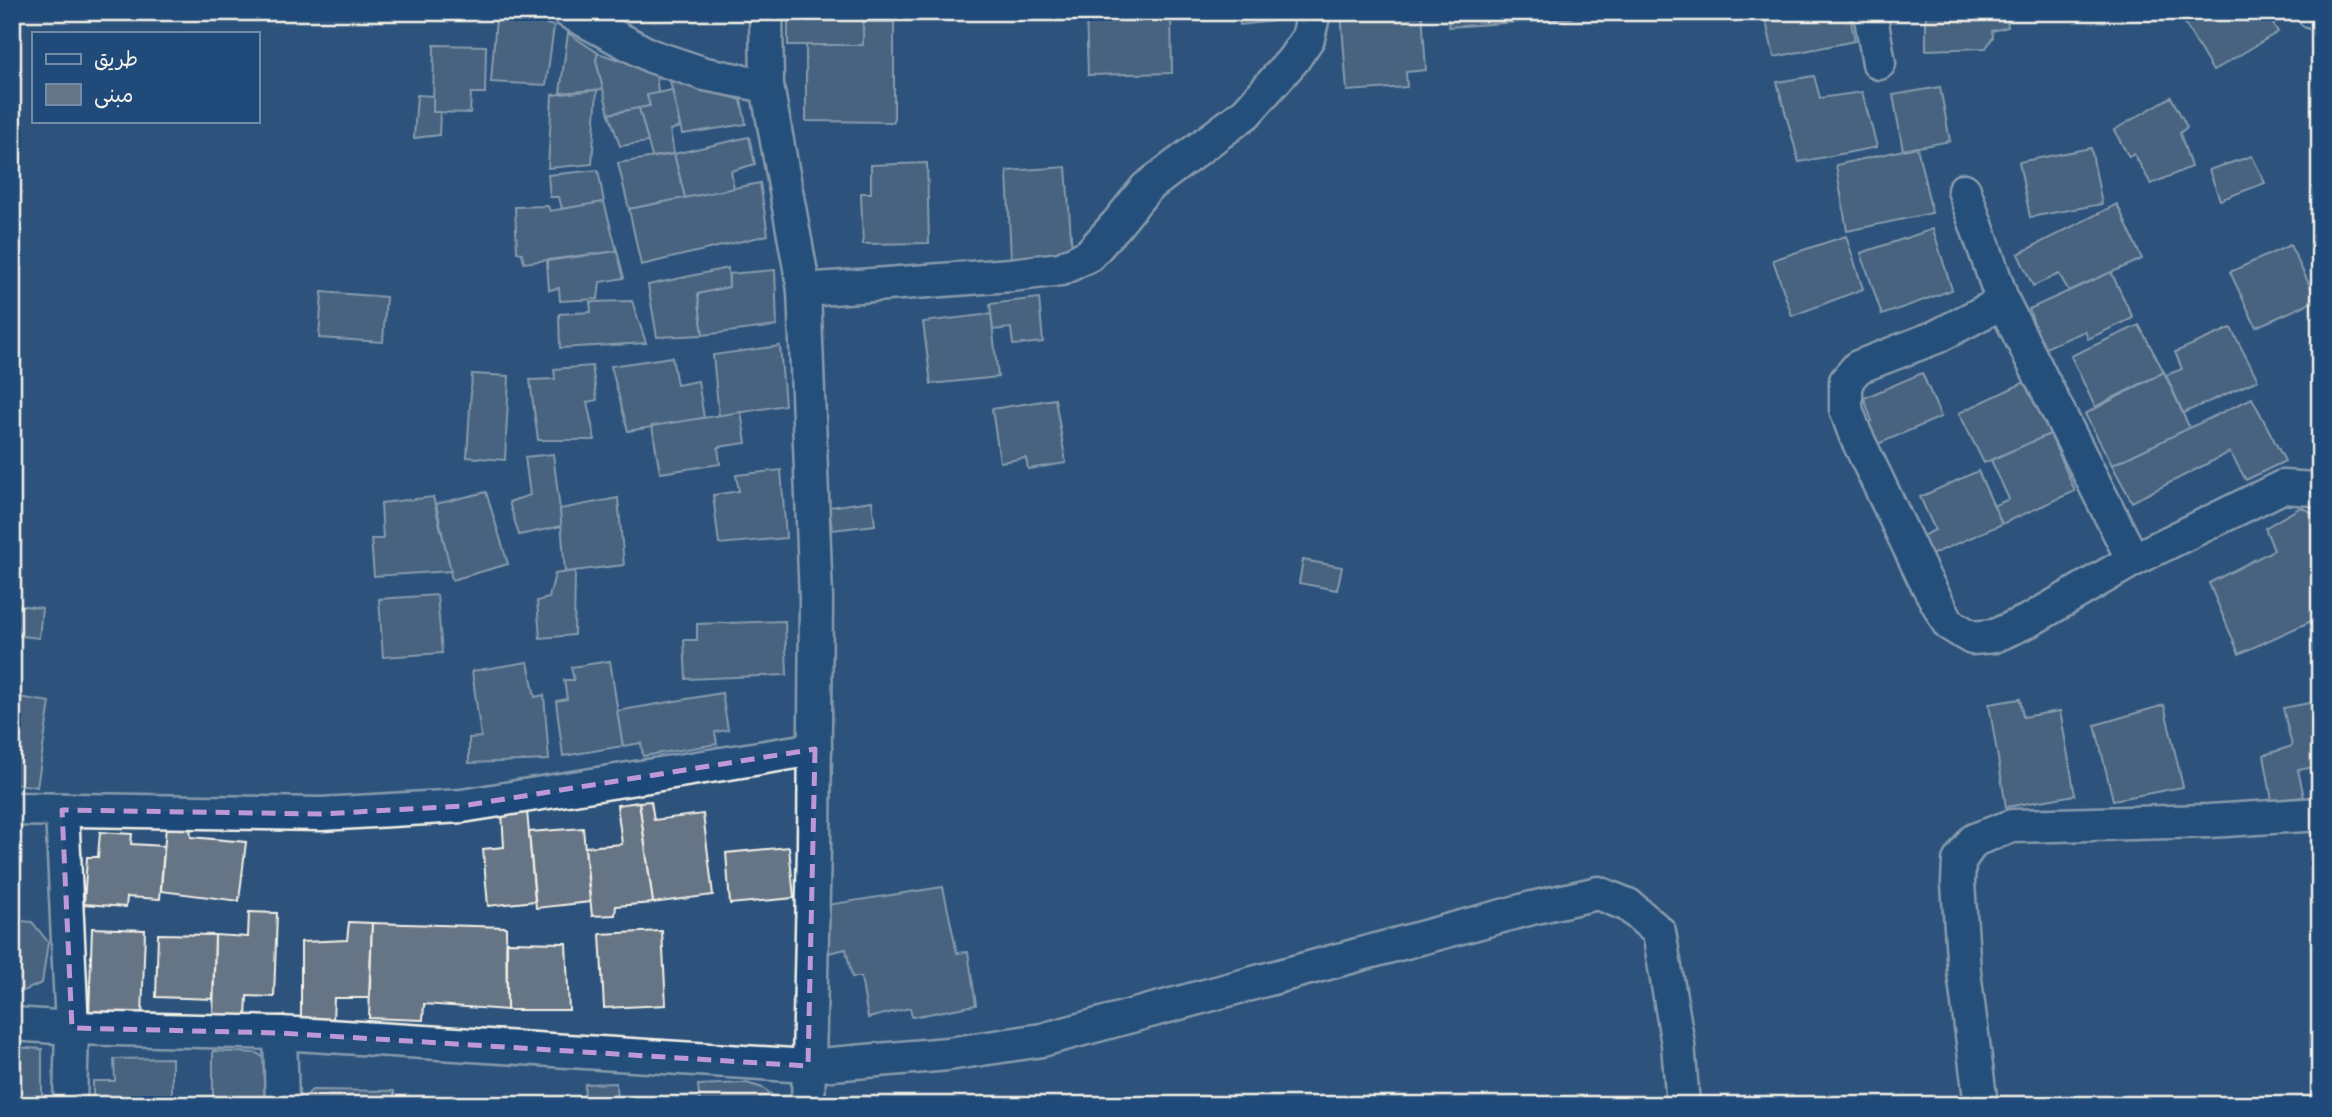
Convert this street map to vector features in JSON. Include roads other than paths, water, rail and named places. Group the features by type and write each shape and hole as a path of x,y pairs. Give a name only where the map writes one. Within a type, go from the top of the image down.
{"street":[{"path":"569,12 651,56 705,74 767,86"},
{"path":"766,12 767,86 804,290 816,599 808,1105"},
{"path":"804,290 1061,269 1089,255 1146,188 1246,113 1293,60 1308,38 1314,12"},
{"path":"1870,12 1879,63"},
{"path":"2313,12 2320,15"},
{"path":"1964,190 2003,302 2133,560"},
{"path":"2003,302 1936,337 1858,368 1846,381 1846,409 1855,434 1949,625 1972,638 1994,636 2030,620 2133,560 2281,487 2316,489 2320,492"},
{"path":"12,809 321,814 462,806 815,749"},
{"path":"62,810 72,1028 70,1105"},
{"path":"1981,1105 1964,972 1958,883 1959,861 1974,840 2012,826 2103,825 2320,814"},
{"path":"12,1024 280,1033 808,1066 948,1054 1042,1040 1598,893 1628,905 1659,932 1678,1044 1683,1105"},
{"path":"280,1033 282,1105"}]}
